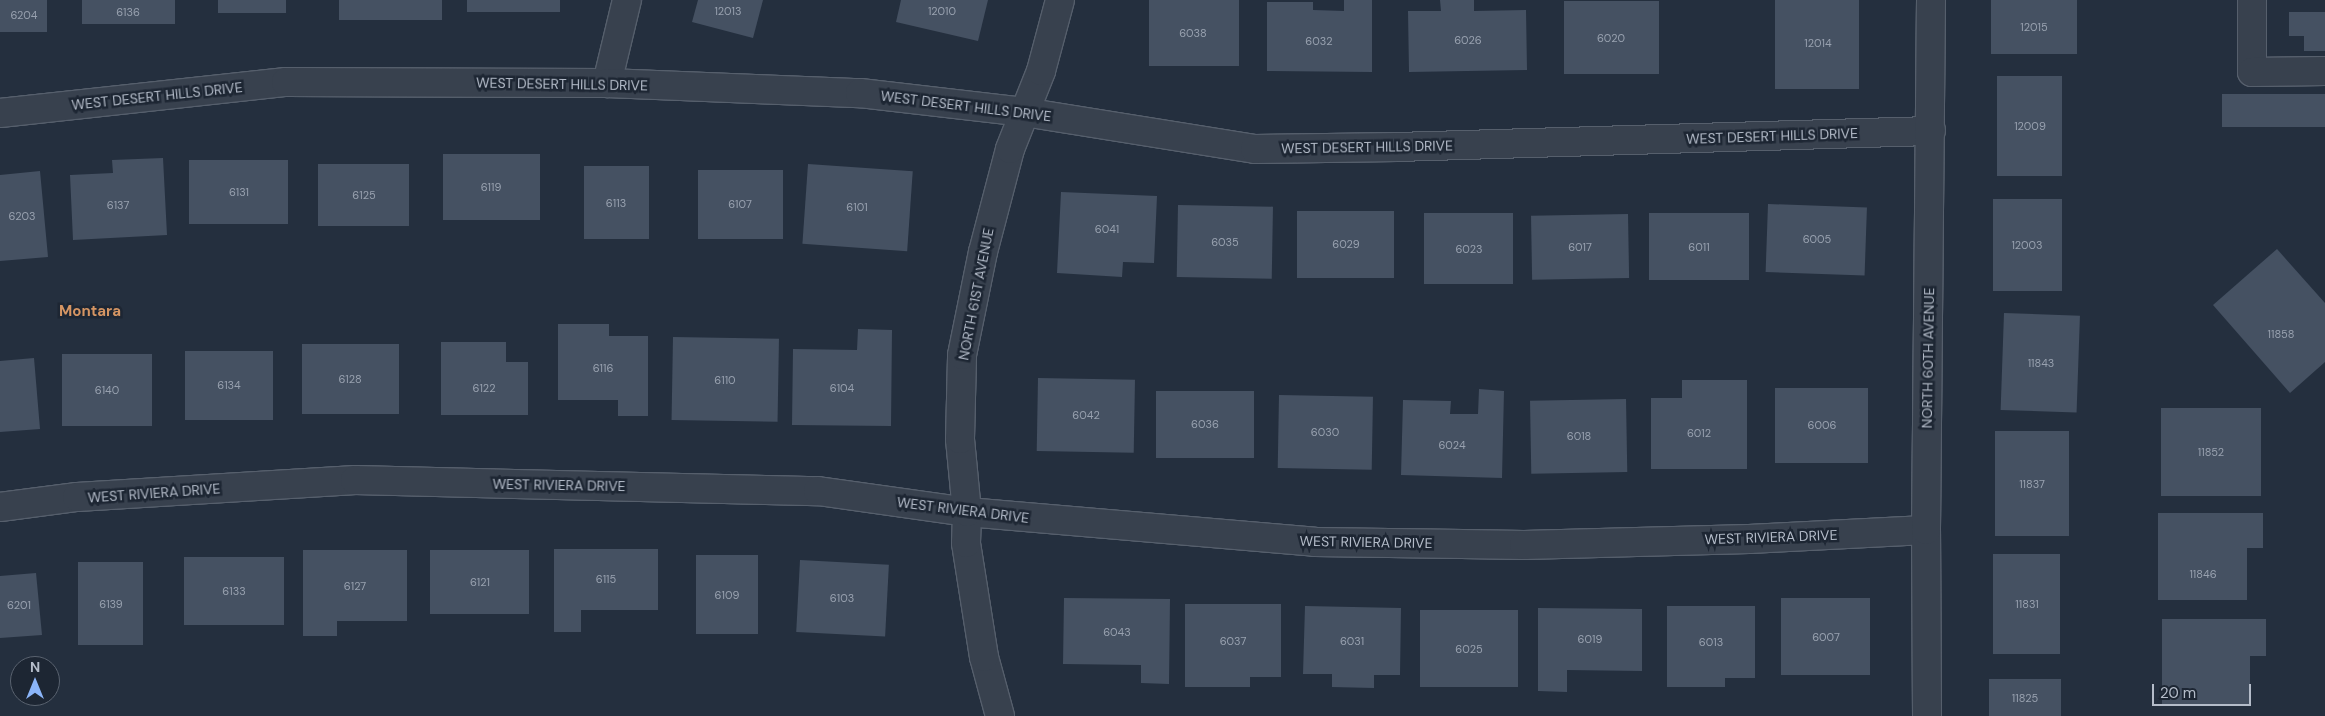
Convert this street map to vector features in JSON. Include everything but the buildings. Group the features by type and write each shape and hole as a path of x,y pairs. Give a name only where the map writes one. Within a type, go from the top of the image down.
{"street":[{"path":"607,83 627,0"},
{"name":"NORTH 61ST AVENUE","path":"1000,716 984,657 966,543 966,512 960,439 962,355 983,252 1010,149 1041,71 1060,0"},
{"name":"NORTH 60TH AVENUE","path":"1927,716 1926,530 1931,0"},
{"path":"2252,0 2252,72 2325,71"},
{"name":"WEST DESERT HILLS DRIVE","path":"0,113 286,82 607,83 860,93 1024,112 1254,149 1417,147 1931,131"},
{"name":"WEST RIVIERA DRIVE","path":"0,507 77,497 356,480 818,491 966,512 1335,542 1524,545 1749,539 1926,530"}],"district":[{"name":"Montara","path":"90,312"}]}
